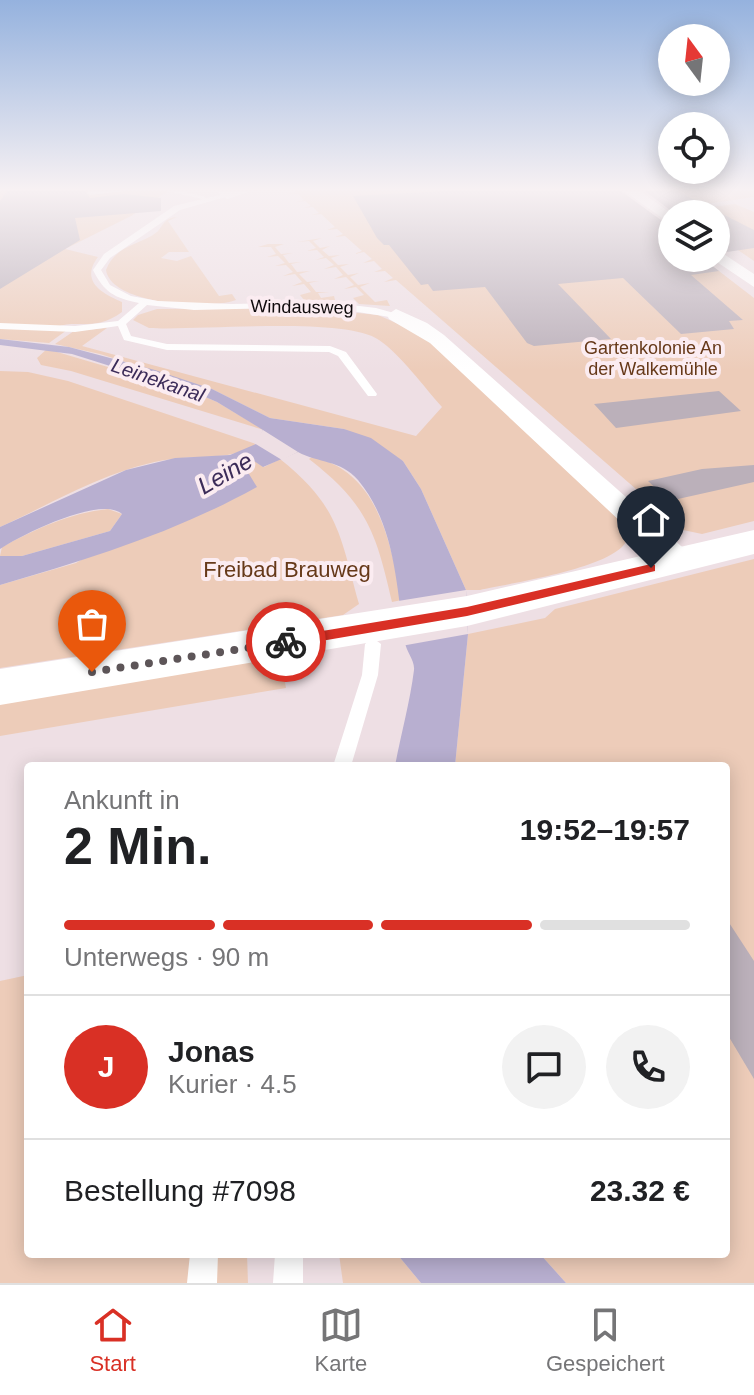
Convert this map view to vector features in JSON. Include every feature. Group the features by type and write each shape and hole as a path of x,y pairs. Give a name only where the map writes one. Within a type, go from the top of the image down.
{"street":[{"path":"730,264 754,282"},
{"name":"Windausweg","path":"396,315 437,339 680,561"},
{"path":"0,687 384,634 754,542"}],"lane":[{"name":"Windausweg","path":"117,251 100,263 97,270 102,284 121,297 144,303 174,306 329,305 396,315"},
{"path":"0,326 75,329 121,323 144,303"},
{"path":"121,323 127,338 167,347 330,349 342,354 372,394"},
{"path":"343,762 384,634"},
{"path":"202,1283 204,1258"},
{"path":"288,1283 289,1258"}],"green space":[{"path":"0,251 73,251 98,257 93,265 92,279 100,290 122,302 122,312 103,322 56,327 67,330 49,343 0,339"},
{"path":"121,251 188,251 169,252 161,258 177,261 191,256 219,296 232,294 236,300 185,304 142,298 112,282 106,270"},
{"path":"274,251 293,253 283,255 289,263 301,262 291,264 297,272 310,271 299,274 307,282 319,281 309,283 316,292 329,292 318,293 321,298 334,296 335,300 304,300 300,295 311,292 304,284 292,286 302,282 295,274 283,276 293,272 286,265 275,266 285,263 278,256 267,257 276,254"},
{"path":"318,251 329,256 340,255 331,258 338,265 349,264 340,267 348,275 359,273 350,277 358,285 370,283 360,287 375,302 387,300 390,306 359,304 353,298 364,295 356,287 344,289 354,285 346,277 334,279 343,275 336,267 324,269 334,265 326,258 315,260 324,257"},
{"name":"Gartenkolonie An der Walkemühle","path":"362,251 658,251 658,272 720,272 754,298 754,521 702,534 683,530 396,280 384,282 393,278 385,271 374,272 382,269 374,261 363,263 372,259 364,252 354,254"},
{"path":"739,251 754,251 754,261"},
{"path":"308,308 378,315 423,335 628,528 622,531 627,540 619,550 603,559 561,573 480,590 466,590 421,489 403,461 344,429 270,418 212,389 100,354 55,344 74,331 107,328 82,346 416,436 442,407 404,363 379,340 335,328 149,328 133,320 138,315 157,309"},
{"path":"47,349 196,393 264,430 71,371 41,365 37,358"},
{"path":"0,371 28,372 68,381 256,444 226,455 172,459 128,469 0,527"},
{"path":"312,457 335,465 353,477 367,493 386,533 402,600 392,602 374,538 357,506 329,475 309,459"},
{"name":"Freibad Brauweg","path":"251,459 264,467 280,459 315,492 326,507 341,540 359,604 343,615 0,668 0,585 76,563"},
{"path":"108,509 122,514 110,531 22,556 0,556 2,547 40,528 80,514"},
{"path":"754,559 754,1283 566,1283 544,1258 730,1258 730,762 455,762 468,634 545,618 555,609"},
{"path":"280,653 286,688 0,736 0,697"},
{"path":"24,976 24,1258 247,1258 248,1283 0,1283 0,981"},
{"path":"340,1258 400,1258 421,1283 343,1283"}],"water":[{"path":"0,339 69,347 155,370 212,389 270,418 344,429 371,438 403,461 421,489 466,590 468,634 455,762 396,762 414,666 406,646 392,557 380,517 358,480 337,465 298,452 263,467 251,459 237,466 249,474 257,487 226,503 132,543 0,585 0,556 22,556 110,531 122,514 112,509 80,513 42,527 0,549 0,527 126,470 175,458 230,455 256,444 263,430 196,393 72,354 0,345"},
{"path":"400,1258 544,1258 566,1283 421,1283"}],"pier":[{"path":"263,430 298,452 282,460 254,443"},
{"path":"466,590 468,634 401,646 398,601"}],"building":[{"path":"0,251 62,251 0,289"},
{"path":"394,251 658,251 658,272 712,272 691,275 743,320 729,321 734,329 681,334 623,278 558,284 611,339 534,346 527,343 485,287 433,291 428,284 421,285"},
{"path":"719,391 741,411 616,428 594,404"},
{"path":"754,465 754,482 669,501 648,481 702,469"},
{"path":"730,924 754,961 754,1079 730,1039"}],"way so far":[{"path":"92,672 286,642"}],"route":[{"path":"286,642 467,611 651,568"}],"water label":[{"name":"Leinekanal","path":"158,380"},
{"name":"Leine","path":"225,473"}]}
